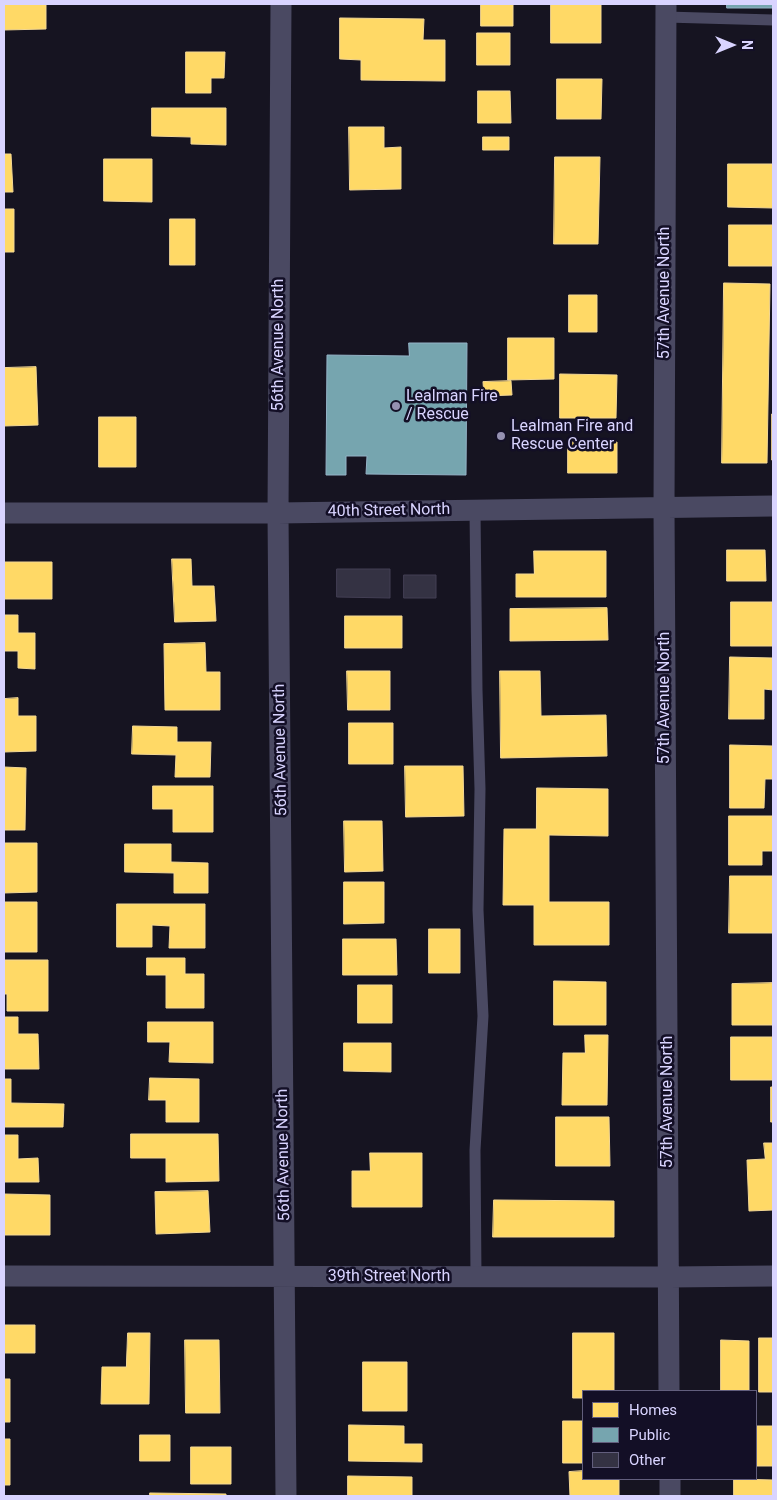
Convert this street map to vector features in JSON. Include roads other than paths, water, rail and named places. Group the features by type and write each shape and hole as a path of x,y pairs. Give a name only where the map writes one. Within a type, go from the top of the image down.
{"street":[{"name":"56th Avenue North","path":"281,4 278,513 286,1496"},
{"name":"57th Avenue North","path":"666,11 664,507 670,1390"},
{"name":"40th Street North","path":"4,513 278,513 773,506"},
{"name":"39th Street North","path":"4,1276 669,1278 773,1276"},
{"path":"670,1480 670,1496"}],"lane":[{"path":"666,11 773,20"},
{"path":"475,510 480,789 478,910 483,1016 475,1150 476,1278"}],"place":[{"name":"Lealman Fire / Rescue","path":"396,406"},
{"name":"Lealman Fire and Rescue Center","path":"501,436"}]}
